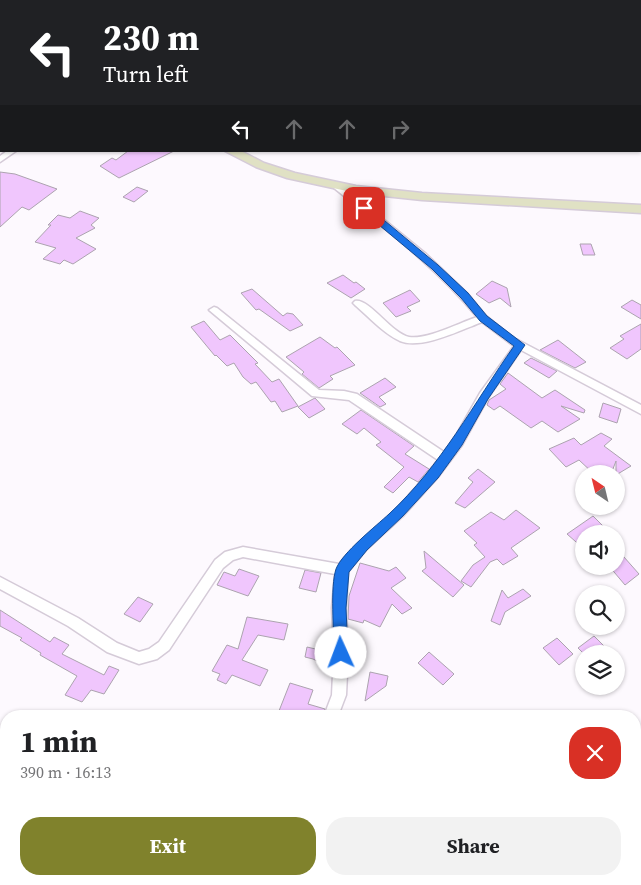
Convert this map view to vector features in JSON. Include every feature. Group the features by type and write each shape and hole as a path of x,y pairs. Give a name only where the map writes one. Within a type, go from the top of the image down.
{"street":[{"path":"0,160 11,152"},
{"path":"234,152 290,176 337,186 418,197 641,208"},
{"path":"337,186 423,256 453,284 483,318 520,345 641,410"},
{"path":"358,303 398,335 408,340 422,339 483,318"},
{"path":"214,310 316,393 325,395 346,394 353,397 445,459"},
{"path":"333,710 339,695 342,570 362,546 398,513 428,481 445,459 520,345"},
{"path":"0,583 73,622 112,648 139,658 152,655 164,646 218,564 229,556 243,552 260,554 342,570"}],"building":[{"path":"127,152 172,152 119,178 100,166 112,158 116,160"},
{"path":"0,172 15,174 57,189 29,210 22,207 0,227"},
{"path":"137,187 148,191 134,202 123,197"},
{"path":"80,211 99,218 91,225 95,228 76,238 96,249 73,264 64,260 60,264 43,259 56,248 35,242 51,225 48,225 58,215 70,218"},
{"path":"580,244 591,244 595,255 583,255"},
{"path":"343,275 365,289 351,298 327,283"},
{"path":"492,281 507,288 511,307 500,298 489,303 476,294"},
{"path":"252,289 283,316 287,313 293,314 303,325 290,331 259,309 256,310 241,293"},
{"path":"410,290 420,301 407,307 411,311 396,317 383,303"},
{"path":"632,300 641,305 641,319 621,307"},
{"path":"204,321 220,340 230,335 258,363 255,364 272,382 279,379 298,406 282,412 275,401 271,402 256,382 251,384 243,377 234,363 227,366 215,356 191,327"},
{"path":"641,324 641,349 627,359 610,348 624,339 620,336"},
{"path":"320,337 335,348 337,347 355,365 330,376 333,379 319,388 286,357"},
{"path":"558,340 586,362 575,368 540,350"},
{"path":"531,358 557,371 549,378 524,363"},
{"path":"508,373 542,398 555,390 585,410 584,413 561,406 580,419 558,432 542,421 531,428 500,406 494,410 487,405 489,400 506,389 500,384"},
{"path":"385,378 396,387 379,397 386,404 380,407 360,393"},
{"path":"315,398 325,409 309,418 298,407"},
{"path":"603,403 621,409 617,423 599,417"},
{"path":"361,410 414,446 405,454 429,469 418,482 409,477 393,493 384,487 404,467 376,445 381,442 364,428 357,434 342,424"},
{"path":"601,433 612,439 604,446 631,466 625,470 625,465 616,465 616,461 614,465 584,465 579,460 566,467 549,449 574,438 581,445"},
{"path":"478,469 495,482 465,508 455,503 473,482 468,478"},
{"path":"516,510 540,528 511,548 518,556 503,565 497,559 490,562 471,587 461,581 473,565 485,557 474,545 477,543 464,531 491,512 504,520"},
{"path":"593,516 602,525 580,525"},
{"path":"575,528 575,541 567,534"},
{"path":"424,551 464,585 453,597 422,571 426,568"},
{"path":"625,558 639,574 625,585 617,575 625,575"},
{"path":"360,563 389,571 396,567 406,578 391,588 412,608 402,614 392,604 380,627 364,620 363,623 348,619 349,596"},
{"path":"239,569 259,576 248,596 217,585 224,572 235,576"},
{"path":"305,570 321,573 316,592 299,588"},
{"path":"523,589 531,596 505,612 500,625 491,621 502,590 508,598"},
{"path":"138,597 153,604 140,622 124,614"},
{"path":"0,610 50,642 54,637 69,645 62,654 104,675 109,666 119,670 104,694 91,690 82,702 65,695 77,676 40,655 41,653 20,640 22,638 0,626"},
{"path":"247,617 288,624 284,640 258,635 242,660 268,670 260,686 232,675 226,684 217,680 220,674 212,671 227,645 238,649"},
{"path":"594,636 603,645 582,645"},
{"path":"557,638 573,654 559,665 543,648"},
{"path":"307,647 332,655 327,666 305,657"},
{"path":"429,652 454,674 443,685 418,663"},
{"path":"370,672 388,676 386,686 365,701"},
{"path":"290,683 313,690 308,704 325,709 325,710 279,710"}],"route":[{"path":"341,653 340,580 342,570 362,546 398,513 434,474 458,442 484,396 520,345 510,340 483,318 447,278 364,208"}]}
